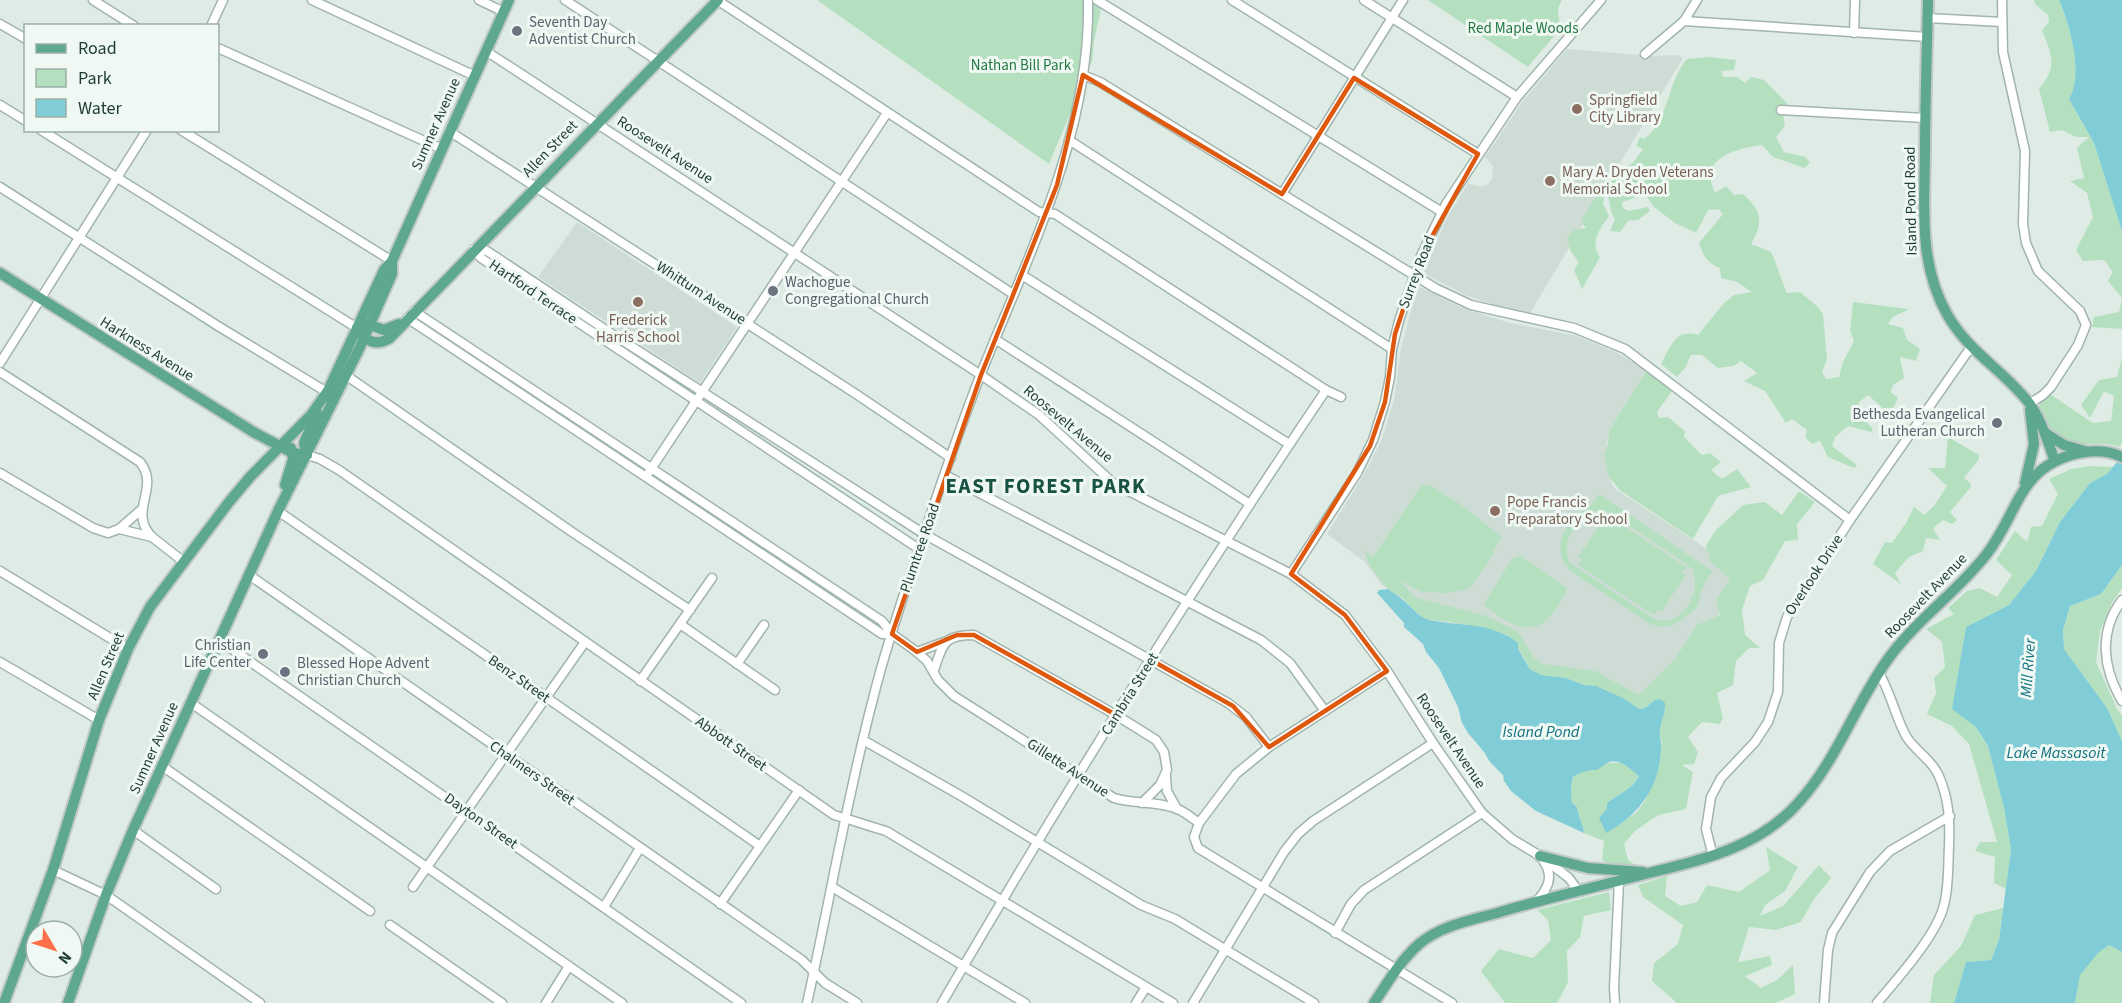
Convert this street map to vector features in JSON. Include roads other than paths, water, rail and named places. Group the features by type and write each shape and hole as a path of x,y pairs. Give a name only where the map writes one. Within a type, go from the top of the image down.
{"main road":[{"name":"Sumner Avenue","path":"68,1003 106,895 133,830 278,511 307,454 357,328 384,270 392,261 509,0"},
{"name":"Allen Street","path":"364,339 375,343 386,340 717,0"},
{"name":"Island Pond Road","path":"1928,0 1924,224 1928,262 1943,306 1956,327 1971,347 2030,404 2055,461"},
{"name":"Sumner Avenue","path":"332,395 347,376 364,339 392,274 392,261"},
{"name":"Harkness Avenue","path":"0,273 185,391 255,433 288,448"},
{"name":"Allen Street","path":"357,328 370,325 380,330 389,329 408,316"},
{"path":"357,328 364,339"},
{"name":"Allen Street","path":"4,998 53,870 99,720 128,649 150,607 236,494 288,448 311,415 332,395"},
{"path":"2022,491 2034,447 2030,404"},
{"path":"2044,433 2064,445 2086,451"},
{"name":"Sumner Avenue","path":"278,511 282,491 291,468 288,448"},
{"path":"288,448 307,454"},
{"name":"Roosevelt Avenue","path":"1579,891 1655,872 1739,847 1783,819 1796,806 1825,766 1879,673 1908,634 1960,584 1986,555 2022,491 2040,470 2055,461 2086,451 2100,451 2118,456"},
{"name":"Roosevelt Avenue","path":"1540,856 1588,868 1655,872"},
{"path":"1374,1003 1395,969 1421,943 1451,926 1579,891"}],"street":[{"path":"93,0 131,24"},
{"path":"212,24 223,0"},
{"path":"312,0 475,76"},
{"path":"479,0 504,12"},
{"path":"565,0 1013,294"},
{"path":"717,0 1045,214 1055,214 1326,390 1341,396"},
{"name":"Plumtree Road","path":"807,1003 875,688 924,534 981,375 1057,185 1083,75 1088,0"},
{"path":"1097,0 1442,212"},
{"path":"1232,0 1478,154"},
{"path":"1364,0 1517,97"},
{"path":"1282,194 1403,0"},
{"name":"Surrey Road","path":"1292,574 1368,452 1384,408 1390,378 1392,349 1401,315 1414,276 1442,212 1517,97 1601,0"},
{"path":"1645,54 1684,21 1697,0"},
{"path":"1854,33 1855,0"},
{"path":"2002,0 2003,57 2025,151 2023,224 2027,247 2038,270 2080,311 2086,325 2078,345 2050,387 2030,404"},
{"path":"1928,18 2002,22"},
{"path":"1684,21 1928,37"},
{"path":"0,24 24,38"},
{"path":"219,48 442,148"},
{"name":"Roosevelt Avenue","path":"486,51 981,375 1039,416 1113,483 1292,574 1345,615 1386,671 1482,813 1512,840 1540,856 1569,878 1579,891"},
{"path":"1083,75 1100,82 1414,276 1471,305 1574,328 1625,349 1850,520"},
{"path":"0,105 24,120"},
{"path":"1781,110 1926,118"},
{"path":"645,477 887,113"},
{"name":"Whittum Avenue","path":"449,130 951,458"},
{"path":"44,132 357,328"},
{"path":"0,363 146,132"},
{"path":"185,132 392,261"},
{"path":"1069,140 1392,349"},
{"path":"0,187 332,395"},
{"name":"Hartford Terrace","path":"474,249 487,251 924,534 1233,706 1246,717 1269,747"},
{"name":"Hartford Terrace","path":"474,249 481,258 919,549"},
{"path":"1022,274 1289,444"},
{"name":"Gillette Avenue","path":"408,316 535,392 882,621 892,634 917,652 934,670 941,684 954,696 1114,798 1177,809 1199,823"},
{"name":"Gillette Avenue","path":"408,316 528,400 882,634 892,634"},
{"path":"995,339 1250,504"},
{"name":"Overlook Drive","path":"1713,856 1706,829 1711,797 1721,778 1755,742 1768,722 1778,692 1779,643 1787,616 1850,520 1971,347"},
{"path":"0,372 140,462 146,471 148,482 142,509 143,522 152,537 184,562"},
{"path":"347,376 572,532 690,610"},
{"name":"Cambria Street","path":"942,1003 1037,842 1116,715 1250,504 1326,390"},
{"path":"528,400 535,392"},
{"name":"Abbott Street","path":"307,454 339,470 834,815 847,817 861,824 886,831 1173,1003"},
{"path":"0,473 93,528 108,533 119,529 142,509"},
{"path":"945,475 1247,632 1279,652 1302,676 1325,711"},
{"name":"Benz Street","path":"278,511 760,846"},
{"path":"727,531 734,523"},
{"path":"119,529 152,537"},
{"path":"0,572 128,649"},
{"name":"Chalmers Street","path":"249,575 802,960 825,983 858,1003"},
{"path":"808,585 814,576"},
{"path":"640,681 712,578"},
{"path":"2122,600 2110,622 2105,649 2109,675 2122,701"},
{"path":"680,624 775,690"},
{"path":"737,664 764,625"},
{"path":"917,652 957,635 974,635 1116,715 1156,740 1164,752 1167,791 1177,809"},
{"name":"Dayton Street","path":"219,640 741,1003"},
{"path":"413,887 585,642"},
{"path":"934,670 944,642"},
{"path":"0,662 99,720"},
{"path":"1386,671 1269,747 1236,774 1199,823 1194,837 1198,848 1452,1003"},
{"path":"1877,1003 1915,956 1942,911 1947,886 1950,816 1946,797 1936,771 1930,761 1907,737 1879,673"},
{"path":"190,704 622,1003"},
{"path":"864,740 1142,905 1171,917 1314,1003"},
{"path":"1193,1003 1290,843 1306,827 1433,743"},
{"path":"162,766 370,911"},
{"path":"1142,803 1160,785 1167,770"},
{"path":"720,904 799,790"},
{"path":"1335,933 1351,904 1364,890 1482,813"},
{"path":"1824,1003 1832,933 1870,872 1890,851 1950,816"},
{"path":"133,830 216,890"},
{"path":"604,907 640,848"},
{"path":"1537,901 1550,879 1547,866 1540,856"},
{"path":"53,870 106,895 260,1003"},
{"path":"1615,1003 1619,881"},
{"path":"832,887 1025,1003"},
{"path":"390,925 502,1003"},
{"path":"546,1003 569,966"},
{"path":"1136,1003 1146,987"}],"water":[{"path":"2059,0 2122,0 2122,231 2094,143 2069,99 2075,77 2074,50"},
{"name":"Lake Massasoit","path":"2122,456 2122,565 2101,594 2070,606 2063,630 2064,649 2107,708 2122,741 2122,952 2109,945 2098,953 2080,975 2075,1003 1954,1003 1966,962 1991,960 1999,940 2011,849 2004,808 1988,746 1976,727 1952,709 1966,627 2009,605 2036,571 2060,522 2090,483 2107,474"},
{"name":"Island Pond","path":"1388,589 1425,619 1486,628 1508,636 1518,643 1518,649 1530,669 1541,675 1566,678 1584,685 1596,686 1623,698 1639,709 1645,708 1655,700 1660,699 1665,703 1657,773 1647,797 1639,807 1606,833 1599,818 1607,809 1607,803 1629,788 1639,776 1625,765 1613,761 1598,769 1573,777 1572,803 1577,807 1584,833 1536,811 1511,791 1503,775 1490,762 1462,723 1458,707 1439,668 1426,652 1423,644 1404,627 1404,623 1377,593 1379,590"}],"place":[{"name":"Seventh Day Adventist Church","path":"517,31"},
{"name":"Springfield City Library","path":"1577,109"},
{"name":"Mary A. Dryden Veterans Memorial School","path":"1550,181"},
{"name":"Wachogue Congregational Church","path":"773,291"},
{"name":"Frederick Harris School","path":"638,302"},
{"name":"Bethesda Evangelical Lutheran Church","path":"1997,423"},
{"name":"Pope Francis Preparatory School","path":"1495,511"},
{"name":"Christian Life Center","path":"263,654"},
{"name":"Blessed Hope Advent Christian Church","path":"285,672"}],"district":[{"name":"EAST FOREST PARK","path":"1046,486"}],"park label":[{"name":"Red Maple Woods","path":"1523,28"},
{"name":"Nathan Bill Park","path":"1021,65"}],"water label":[{"name":"Mill River","path":"2028,668"}]}
